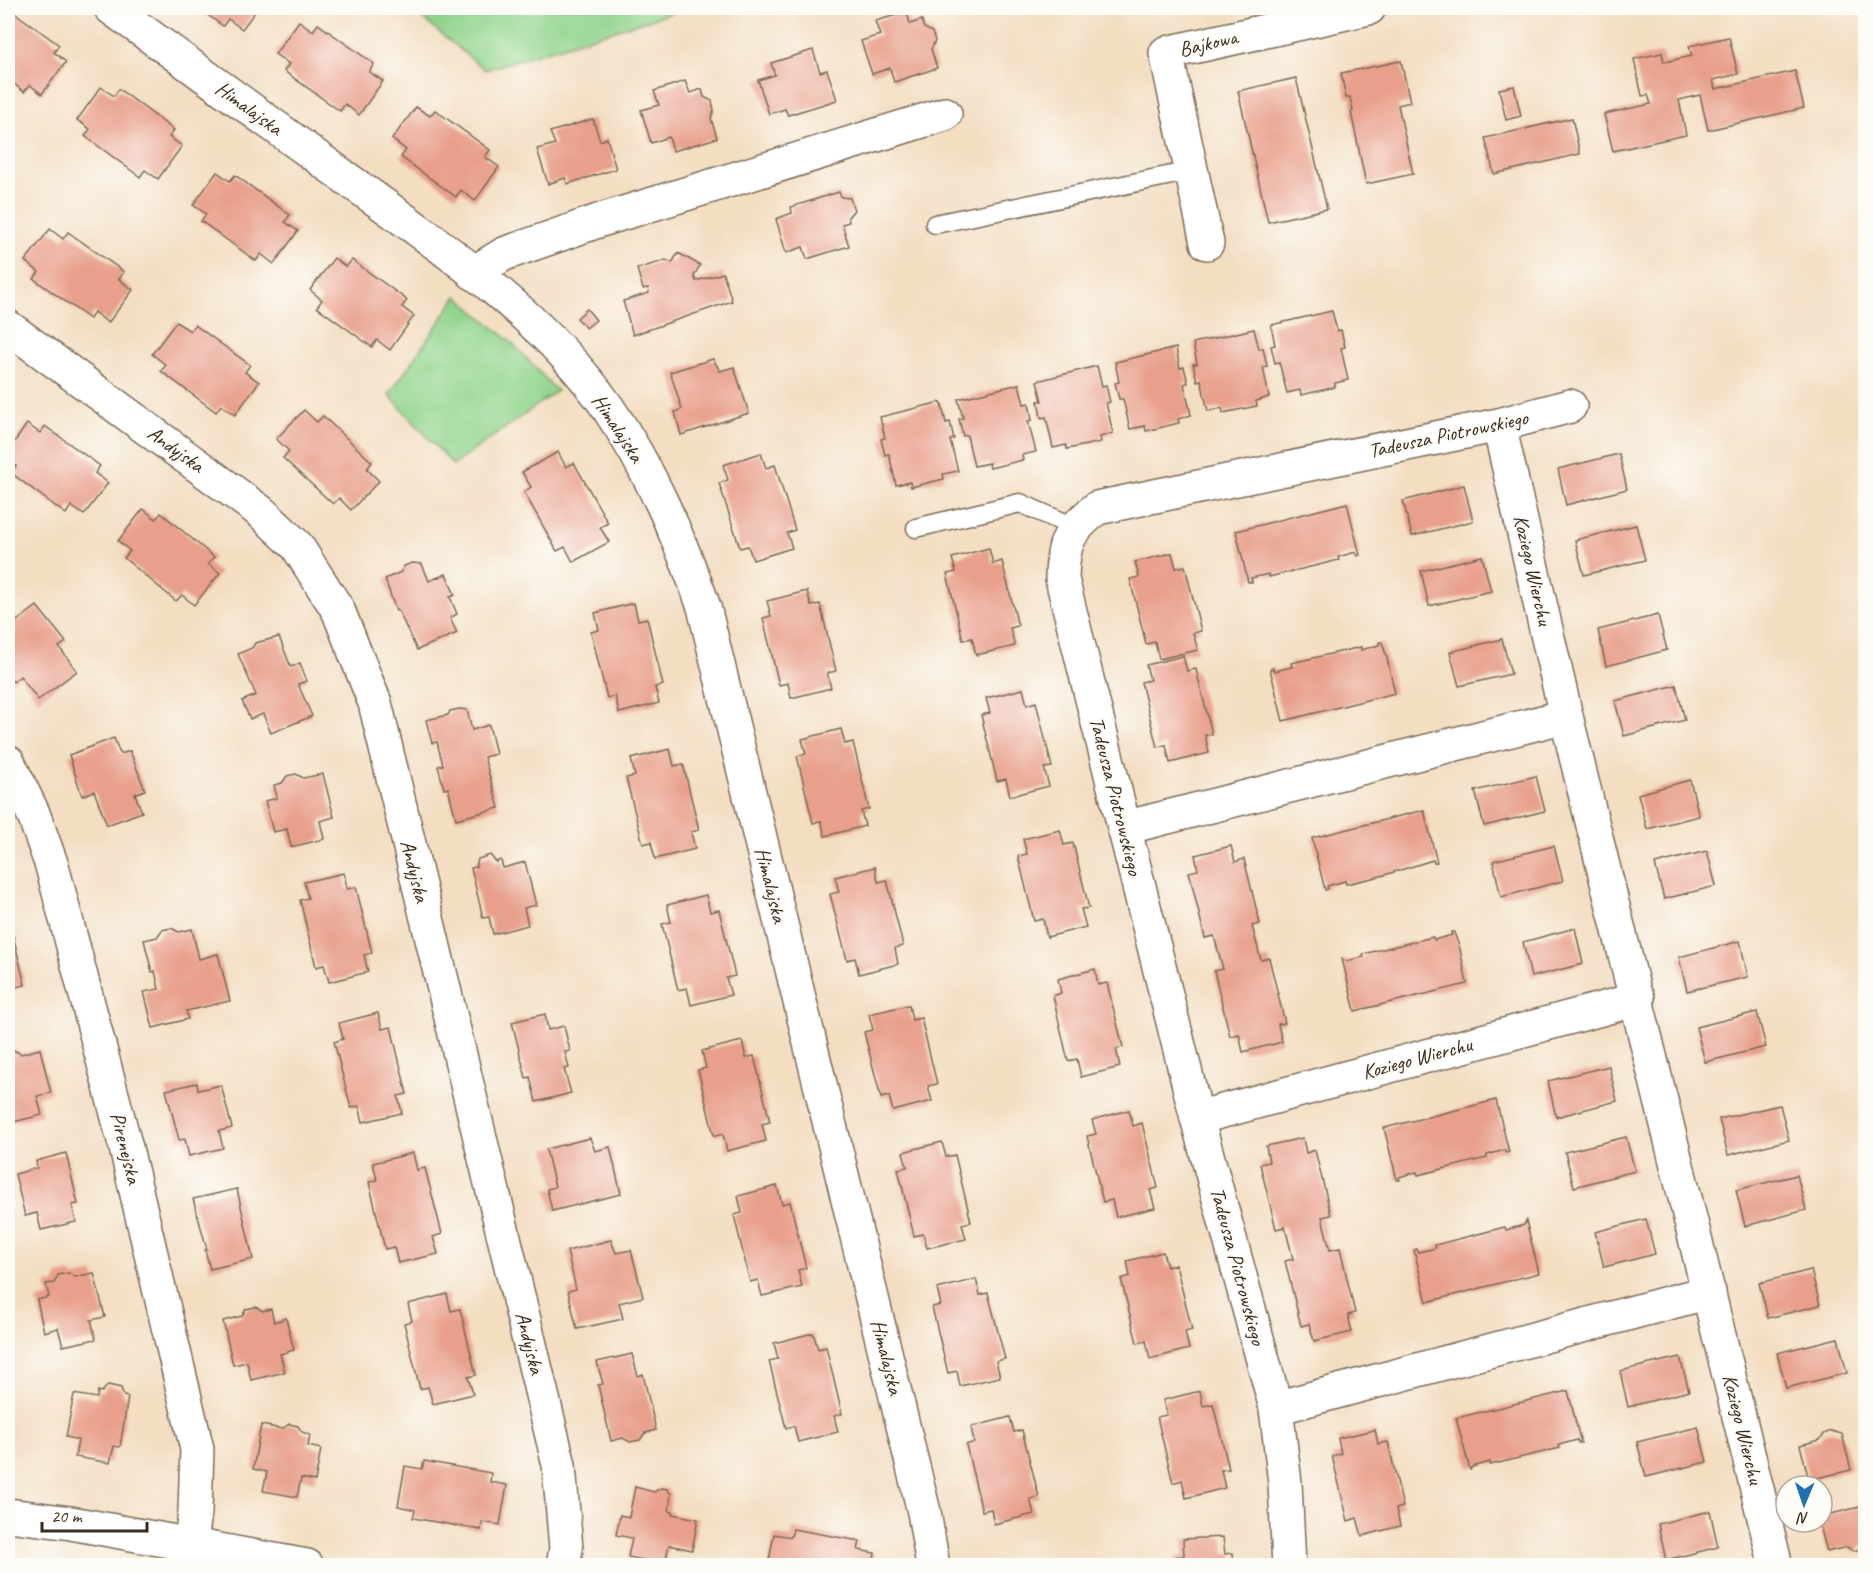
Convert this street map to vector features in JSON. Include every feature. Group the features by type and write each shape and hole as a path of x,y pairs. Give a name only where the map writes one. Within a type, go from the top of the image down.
{"street":[{"name":"Himalajska","path":"111,8 411,225 472,273 539,331 579,371 607,407 658,489 697,588 924,1512 933,1566"},
{"name":"Bajkowa","path":"1207,243 1166,53 1369,8"},
{"path":"472,273 504,254 601,219 945,114"},
{"name":"Andyjska","path":"8,327 261,512 297,546 338,610 375,703 559,1465 566,1549 563,1566"},
{"name":"Tadeusza Piotrowskiego","path":"1289,1566 1285,1483 1276,1408 1197,1118 1124,828 1062,579 1063,554 1074,527 1098,508 1141,497 1499,424 1570,406"},
{"name":"Koziego Wierchu","path":"1499,424 1566,716 1638,999 1776,1566"},
{"path":"1124,828 1566,716"},
{"name":"Pirenejska","path":"8,762 33,813 52,866 137,1194 197,1449 197,1484 189,1555"},
{"name":"Koziego Wierchu","path":"1197,1118 1638,999"},
{"path":"1276,1408 1710,1292"},
{"path":"8,1515 189,1555 307,1566"}],"lane":[{"path":"935,224 1191,171"},
{"path":"916,528 1020,503 1074,527"}],"green space":[{"path":"410,8 687,8 485,70"},
{"path":"457,296 512,343 557,391 453,465 389,395"}],"building":[{"path":"8,8 59,45 54,52 66,62 42,94 30,85 24,92 8,79"},
{"path":"198,8 258,8 242,29 228,19 223,26"},
{"path":"907,12 910,24 922,20 924,28 932,32 935,41 931,49 937,68 894,82 890,68 872,74 861,41 880,35 875,21"},
{"path":"299,21 313,31 318,24 374,64 369,72 383,81 359,115 345,104 340,111 284,71 289,64 275,54"},
{"path":"1729,37 1738,74 1713,80 1715,89 1795,71 1804,108 1708,130 1700,95 1679,100 1686,135 1613,151 1604,114 1651,104 1648,95 1642,96 1634,59 1662,53 1664,62 1692,56 1689,46"},
{"path":"813,50 820,72 827,70 837,100 788,115 785,109 769,114 758,80 775,75 771,63"},
{"path":"1401,61 1410,102 1398,105 1413,174 1366,184 1350,97 1346,98 1341,73"},
{"path":"1296,78 1327,209 1268,222 1238,91"},
{"path":"685,81 690,93 702,89 704,97 712,101 714,110 711,118 717,138 673,151 669,137 651,143 641,110 659,105 654,91"},
{"path":"1514,86 1521,116 1506,120 1499,89"},
{"path":"101,87 114,96 119,89 174,130 169,137 182,146 158,179 145,170 140,177 85,136 90,129 77,120"},
{"path":"416,107 430,116 435,110 490,150 485,157 499,167 475,201 461,190 456,197 401,157 406,150 392,139"},
{"path":"1572,118 1580,154 1494,174 1485,138"},
{"path":"593,119 600,141 607,138 616,169 567,184 565,178 548,184 537,149 555,144 550,132"},
{"path":"217,172 230,181 235,175 290,215 285,222 298,231 274,264 261,254 256,261 201,221 206,214 193,205"},
{"path":"839,192 841,197 850,198 854,210 848,217 849,222 842,224 849,246 807,259 803,247 786,253 776,219 792,213 791,207"},
{"path":"50,229 63,239 68,232 124,272 119,279 133,290 108,323 94,312 90,319 34,279 39,272 25,261"},
{"path":"678,253 700,265 694,276 696,281 723,273 732,301 633,335 623,301 649,293 648,288 643,289 637,269 666,260 672,263"},
{"path":"334,258 346,267 352,260 407,300 402,307 414,316 390,350 377,340 372,347 317,307 322,300 310,290"},
{"path":"587,309 596,320 586,328 577,318"},
{"path":"1332,311 1337,331 1341,330 1345,347 1341,348 1348,380 1335,383 1335,387 1301,395 1300,390 1287,393 1279,362 1275,363 1271,346 1275,345 1271,325"},
{"path":"176,322 190,331 195,325 250,365 245,372 259,382 235,415 221,405 216,412 161,371 166,365 152,354"},
{"path":"1254,329 1259,349 1263,348 1267,366 1263,367 1269,397 1256,401 1257,406 1223,413 1222,408 1208,411 1201,380 1197,381 1193,364 1197,364 1193,343"},
{"path":"1176,348 1180,368 1184,367 1188,383 1184,384 1191,415 1178,419 1179,423 1146,431 1145,426 1130,429 1123,399 1119,399 1115,383 1119,382 1115,362"},
{"path":"713,359 720,371 734,367 749,413 681,435 675,412 682,409 670,372"},
{"path":"1097,366 1102,386 1106,385 1110,402 1106,403 1113,433 1100,437 1101,442 1067,449 1066,445 1053,448 1046,417 1041,418 1038,401 1042,401 1037,381"},
{"path":"1019,384 1024,404 1029,403 1032,420 1028,421 1036,452 1022,455 1023,460 990,468 989,463 974,466 967,435 963,436 959,419 963,418 958,399"},
{"path":"941,402 946,423 950,422 954,439 950,440 958,471 943,474 944,479 911,487 910,482 896,485 889,454 885,455 881,439 885,438 880,417"},
{"path":"304,410 317,422 323,416 372,462 367,469 379,481 351,510 339,498 333,504 283,458 289,451 276,439"},
{"path":"27,424 40,433 45,426 100,466 95,473 108,483 84,515 71,506 66,514 11,473 16,466 8,460 8,451"},
{"path":"558,452 566,467 574,463 608,523 600,527 609,542 573,562 565,547 557,551 524,492 531,487 522,472"},
{"path":"761,453 766,468 775,465 795,530 787,533 792,548 753,560 748,546 740,548 719,483 728,480 723,465"},
{"path":"1619,454 1627,489 1566,505 1558,469"},
{"path":"1464,485 1473,521 1412,536 1403,501"},
{"path":"1347,503 1360,555 1357,556 1356,552 1338,557 1339,560 1269,577 1269,574 1251,578 1252,582 1248,582 1236,531"},
{"path":"143,509 156,519 161,513 214,557 208,564 220,573 194,605 182,595 176,601 124,558 130,551 118,541"},
{"path":"1636,525 1645,560 1584,575 1575,540"},
{"path":"989,548 993,564 1002,561 1018,626 1010,628 1015,646 976,655 972,638 963,640 947,574 956,572 952,558"},
{"path":"1172,553 1176,568 1185,566 1201,631 1193,633 1198,650 1159,659 1155,642 1146,644 1130,579 1139,577 1135,562"},
{"path":"1482,556 1491,591 1429,606 1421,571"},
{"path":"412,563 422,564 429,581 446,574 455,595 450,597 457,614 450,618 457,633 417,650 398,610 396,611 385,579 401,572 404,566"},
{"path":"807,591 811,606 820,604 836,671 827,673 831,688 791,698 788,683 779,685 763,618 771,616 767,601"},
{"path":"634,603 638,620 647,618 663,685 655,687 659,703 619,713 615,696 607,698 591,632 599,630 595,613"},
{"path":"37,606 66,642 59,647 77,671 38,700 20,676 13,682 8,675 8,615 11,612 17,621"},
{"path":"1658,615 1667,650 1606,666 1598,630"},
{"path":"279,637 291,667 300,663 307,681 298,684 312,716 271,733 263,714 250,719 242,701 256,695 238,654 252,648 255,643"},
{"path":"1502,639 1511,674 1459,686 1450,652"},
{"path":"1379,642 1382,642 1395,693 1283,721 1270,669 1273,668 1274,671 1292,667 1291,663 1361,647 1361,650 1379,645"},
{"path":"1183,656 1187,671 1196,669 1212,734 1205,735 1209,753 1170,763 1166,745 1157,747 1141,682 1150,680 1146,665"},
{"path":"1676,685 1685,720 1624,736 1615,701"},
{"path":"1023,689 1027,705 1036,702 1052,767 1044,768 1049,786 1010,796 1006,779 997,781 981,715 990,713 986,698"},
{"path":"467,710 472,730 489,725 496,754 484,757 499,808 456,819 448,788 444,789 438,766 443,765 437,742 432,743 426,720 448,715 450,711"},
{"path":"841,729 845,744 853,742 869,809 861,811 865,826 825,836 821,821 813,823 797,756 806,754 802,739"},
{"path":"114,738 120,754 130,751 145,790 135,794 142,812 107,825 94,791 82,796 69,755"},
{"path":"670,749 674,766 683,764 699,830 691,832 695,849 655,859 651,842 643,844 626,778 635,776 631,759"},
{"path":"296,774 303,778 323,774 334,817 320,821 324,839 291,847 287,829 273,832 265,801 277,798 274,785 282,783 287,776"},
{"path":"1536,776 1545,811 1484,826 1475,791"},
{"path":"1690,780 1699,816 1647,829 1638,794"},
{"path":"1424,810 1437,862 1434,863 1433,860 1346,884 1345,881 1327,886 1328,889 1325,890 1312,838"},
{"path":"1060,830 1064,845 1073,843 1089,908 1081,909 1086,927 1047,937 1043,919 1034,921 1018,856 1027,854 1023,839"},
{"path":"1231,846 1235,862 1244,859 1260,924 1252,926 1261,960 1269,958 1285,1023 1278,1024 1282,1042 1243,1052 1239,1034 1230,1036 1214,971 1223,969 1214,936 1205,938 1189,872 1198,870 1195,855"},
{"path":"1554,846 1563,881 1501,897 1493,861"},
{"path":"1707,851 1716,886 1664,899 1655,864"},
{"path":"490,855 496,862 501,860 503,868 525,862 536,905 524,908 528,925 493,934 489,917 483,918 471,868 476,867 478,859"},
{"path":"875,867 878,882 887,880 903,946 895,948 898,964 859,974 855,958 847,960 830,894 839,892 835,877"},
{"path":"344,873 347,889 356,887 372,953 364,955 368,972 329,982 324,965 316,967 300,900 308,898 304,882"},
{"path":"706,895 710,912 719,910 735,976 726,978 731,995 691,1005 687,988 678,990 662,924 671,922 667,905"},
{"path":"171,928 179,932 192,929 199,959 218,954 230,1001 186,1011 188,1019 153,1028 144,992 159,989 144,940 157,937 162,930"},
{"path":"1575,928 1583,964 1531,977 1523,942"},
{"path":"1451,932 1454,932 1460,949 1467,984 1355,1011 1342,959 1346,961 1364,957 1363,954 1433,937 1434,940 1452,935"},
{"path":"13,935 25,985 8,989 8,936"},
{"path":"1740,941 1748,977 1687,991 1679,957"},
{"path":"1095,969 1098,985 1107,983 1123,1047 1116,1049 1120,1067 1081,1077 1077,1059 1068,1061 1053,996 1061,993 1058,979"},
{"path":"909,1005 912,1020 921,1018 937,1084 928,1086 932,1101 893,1111 889,1096 881,1098 864,1032 873,1030 869,1014"},
{"path":"1757,1012 1766,1047 1705,1062 1696,1027"},
{"path":"378,1013 382,1029 391,1027 407,1094 398,1096 402,1113 363,1122 359,1106 351,1108 334,1042 343,1039 339,1023"},
{"path":"545,1014 548,1030 564,1026 570,1051 565,1052 569,1068 564,1069 571,1093 536,1102 530,1077 526,1078 512,1022"},
{"path":"742,1041 746,1058 754,1056 770,1122 762,1124 766,1141 727,1151 723,1134 714,1136 698,1070 706,1068 702,1051"},
{"path":"40,1049 51,1093 37,1096 42,1115 9,1123 8,1051 14,1050 21,1054"},
{"path":"1609,1066 1617,1101 1556,1117 1548,1081"},
{"path":"197,1083 198,1090 221,1085 232,1128 219,1131 223,1148 189,1156 185,1139 179,1140 166,1090"},
{"path":"1496,1100 1509,1152 1506,1153 1505,1150 1487,1155 1487,1158 1418,1175 1417,1172 1399,1177 1400,1180 1397,1180 1384,1128"},
{"path":"1780,1105 1789,1140 1728,1155 1719,1119"},
{"path":"1129,1110 1133,1126 1142,1123 1158,1188 1150,1190 1155,1208 1116,1217 1112,1200 1103,1202 1087,1136 1096,1134 1092,1120"},
{"path":"1626,1137 1635,1171 1574,1187 1565,1152"},
{"path":"590,1138 595,1151 610,1147 621,1194 552,1211 547,1189 555,1187 546,1149"},
{"path":"1303,1138 1306,1153 1315,1150 1331,1215 1322,1217 1330,1250 1340,1248 1355,1313 1348,1315 1352,1332 1314,1341 1309,1324 1301,1326 1285,1261 1293,1259 1285,1227 1276,1229 1260,1164 1269,1162 1266,1146"},
{"path":"942,1142 946,1157 955,1155 971,1222 962,1224 966,1239 927,1248 923,1234 914,1236 898,1169 907,1167 903,1152"},
{"path":"66,1153 78,1204 72,1205 76,1222 41,1230 37,1213 25,1216 15,1174 37,1168 36,1161"},
{"path":"413,1153 417,1170 425,1168 442,1234 433,1237 438,1254 398,1263 394,1247 385,1249 369,1182 377,1180 373,1163"},
{"path":"1797,1175 1806,1210 1745,1226 1736,1190"},
{"path":"777,1186 782,1204 790,1202 806,1268 798,1270 802,1287 762,1296 758,1280 750,1282 734,1215 742,1213 738,1196"},
{"path":"237,1189 253,1259 210,1269 205,1250 207,1249 193,1199"},
{"path":"1646,1219 1655,1254 1604,1267 1595,1232"},
{"path":"1526,1221 1539,1273 1427,1302 1414,1250 1417,1249 1418,1252 1436,1248 1435,1245 1505,1227 1506,1230 1524,1225"},
{"path":"611,1240 616,1253 631,1250 643,1297 619,1303 623,1319 577,1329 568,1291 576,1289 567,1251"},
{"path":"1163,1252 1167,1267 1176,1265 1192,1330 1185,1332 1189,1349 1150,1359 1146,1341 1137,1343 1121,1279 1130,1276 1127,1261"},
{"path":"1811,1270 1820,1305 1768,1318 1759,1283"},
{"path":"68,1273 75,1277 94,1273 105,1317 91,1320 96,1339 63,1346 58,1328 44,1332 37,1300 49,1297 46,1284 54,1283 58,1275"},
{"path":"976,1279 980,1295 988,1293 1005,1359 996,1361 1000,1377 960,1386 957,1371 948,1373 932,1307 941,1305 937,1289"},
{"path":"447,1294 451,1311 460,1309 476,1375 468,1377 473,1394 433,1404 428,1387 420,1389 404,1323 412,1321 408,1304"},
{"path":"256,1307 263,1311 271,1309 274,1322 286,1318 294,1350 280,1354 285,1372 251,1380 247,1362 233,1365 223,1321 242,1316 246,1309"},
{"path":"813,1333 818,1349 826,1347 842,1414 834,1416 838,1432 798,1442 794,1426 786,1428 769,1361 778,1359 774,1343"},
{"path":"1838,1338 1847,1373 1786,1388 1777,1353"},
{"path":"632,1354 638,1376 643,1374 656,1430 645,1433 640,1440 630,1442 623,1438 611,1441 598,1385 603,1384 597,1362"},
{"path":"1680,1357 1689,1391 1628,1407 1620,1371"},
{"path":"108,1385 121,1388 124,1396 128,1397 120,1447 114,1446 110,1463 75,1457 78,1440 66,1437 74,1394 97,1398 98,1391 102,1392"},
{"path":"1200,1391 1203,1406 1213,1404 1229,1469 1221,1470 1225,1488 1186,1498 1182,1480 1173,1483 1157,1417 1167,1415 1163,1400"},
{"path":"1568,1391 1581,1443 1577,1440 1559,1445 1560,1448 1490,1465 1490,1462 1472,1467 1470,1470 1456,1418"},
{"path":"1010,1417 1014,1432 1022,1430 1039,1497 1030,1499 1034,1514 994,1524 991,1509 982,1511 966,1445 974,1442 971,1427"},
{"path":"289,1424 298,1426 302,1432 310,1435 308,1446 321,1449 315,1481 301,1478 297,1497 263,1491 267,1472 253,1469 261,1425 282,1429"},
{"path":"1698,1427 1707,1462 1646,1477 1637,1442"},
{"path":"1375,1430 1378,1444 1388,1442 1403,1507 1396,1509 1400,1526 1362,1536 1357,1518 1348,1521 1332,1456 1341,1454 1338,1438"},
{"path":"1831,1431 1842,1434 1851,1470 1834,1474 1807,1474 1800,1445 1820,1440 1824,1434"},
{"path":"424,1461 491,1473 490,1482 507,1485 500,1525 482,1522 481,1530 413,1518 415,1510 398,1506 405,1466 422,1469"},
{"path":"635,1487 654,1492 661,1488 667,1489 671,1494 669,1511 673,1512 672,1514 698,1519 692,1550 669,1545 665,1564 628,1557 632,1538 616,1535 620,1515 629,1517"},
{"path":"1860,1507 1866,1543 1860,1549 1853,1551 1847,1547 1827,1552 1822,1534 1834,1534 1834,1513"},
{"path":"1710,1511 1718,1547 1666,1560 1658,1524"},
{"path":"793,1529 860,1541 858,1550 875,1553 873,1566 768,1566 774,1534 791,1537"},
{"path":"1223,1537 1225,1554 1233,1553 1234,1566 1176,1566 1175,1557 1184,1556 1183,1539"}]}
